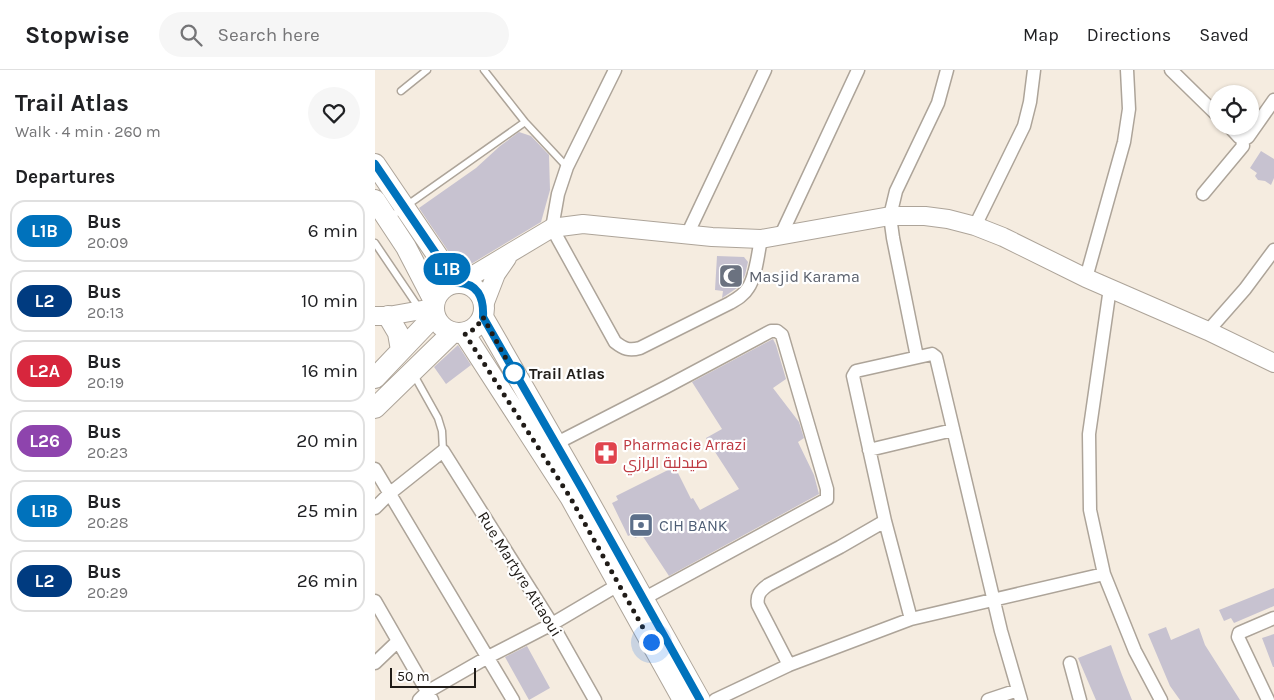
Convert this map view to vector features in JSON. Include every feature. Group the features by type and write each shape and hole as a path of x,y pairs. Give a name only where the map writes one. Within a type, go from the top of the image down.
{"main road":[{"path":"375,164 396,213 406,248 431,309 441,327 458,333 570,497 683,700"},
{"path":"375,200 396,213 458,283"},
{"path":"375,378 401,350 431,309 439,292 447,286 458,283 473,287 480,295 483,311 555,444 700,700"},
{"path":"375,408 412,372 458,333 476,328 483,311"},
{"path":"381,316 398,333 401,350"}],"street":[{"path":"615,70 567,167 558,194 552,228 615,342 629,350 645,346 742,296 752,280 761,239"},
{"path":"687,235 765,70"},
{"path":"781,235 858,70"},
{"path":"917,357 890,216 896,191 938,103 947,70"},
{"path":"975,226 1024,126 1030,102 1034,70"},
{"path":"1086,278 1124,142 1129,109 1127,70"},
{"path":"1171,70 1209,107"},
{"path":"1242,138 1248,138 1274,100"},
{"path":"1203,194 1243,146 1242,138 1239,135"},
{"path":"458,283 552,228 583,224 687,235 761,239 890,216 948,218 975,226 1029,249 1086,278 1208,331 1274,363"},
{"path":"1208,331 1245,289 1274,250"},
{"path":"483,311 496,274 510,254"},
{"path":"1110,288 1089,434 1090,510 1104,574 1135,651 1161,700"},
{"path":"381,316 431,309"},
{"path":"555,444 771,331 777,331 782,334 827,489 827,499 643,599"},
{"path":"911,619 885,521 853,373 932,354 936,357 993,600 1020,695 988,700"},
{"path":"869,450 953,430"},
{"path":"375,508 389,494 443,451"},
{"name":"Rue Martyre Attaoui","path":"443,451 552,624 595,700"},
{"path":"375,469 513,700"},
{"path":"789,665 759,605 757,599 760,592 768,585 841,547 885,521"},
{"path":"715,700 789,665 911,619 1104,574"},
{"path":"375,600 399,641 426,697 488,657 552,624 618,585"},
{"path":"1268,700 1238,637 1239,633 1274,618"},
{"path":"375,663 399,641"},
{"path":"1070,663 1080,700"}],"lane":[{"path":"401,91 427,70"},
{"path":"484,70 525,122 567,167"},
{"path":"396,213 525,122"},
{"path":"375,243 431,309"},
{"path":"412,372 438,418 443,431 443,451"}],"building":[{"path":"519,132 531,136 549,155 550,190 541,222 471,264 457,264 419,208 476,168"},
{"path":"1261,151 1274,159 1274,178 1271,185 1265,181 1258,180 1255,176 1257,173 1250,168"},
{"name":"Masjid Karama","path":"717,256 744,257 748,262 740,286 722,298 723,291 715,290"},
{"path":"773,339 786,379 773,388 799,422 804,438 798,442 814,475 819,494 669,576 642,535 635,538 633,534 628,536 612,503 618,500 616,496 672,468 675,472 677,471 691,499 693,498 700,510 739,489 706,438 722,429 692,382"},
{"path":"458,345 471,365 446,384 434,367"},
{"path":"1274,588 1274,606 1234,623 1231,618 1224,621 1219,610"},
{"path":"1166,627 1171,640 1199,628 1205,645 1240,700 1180,700 1170,686 1148,634"},
{"path":"1274,634 1274,667 1273,667 1262,638"},
{"path":"1111,645 1132,700 1096,700 1078,658"},
{"path":"527,646 550,688 529,700 505,657"}],"bus line":[{"name":"L1B","path":"375,164 456,283 473,287 480,295 484,305 483,317 700,700"}],"place":[{"name":"Masjid Karama","path":"731,276"},
{"name":"Trail Atlas","path":"514,373"},
{"name":"Pharmacie Arrazi صيدلية الرازي","path":"606,453"},
{"name":"CIH BANK","path":"641,525"}],"route":[{"path":"514,373 483,317 476,328 465,334 570,497 651,642"}]}
